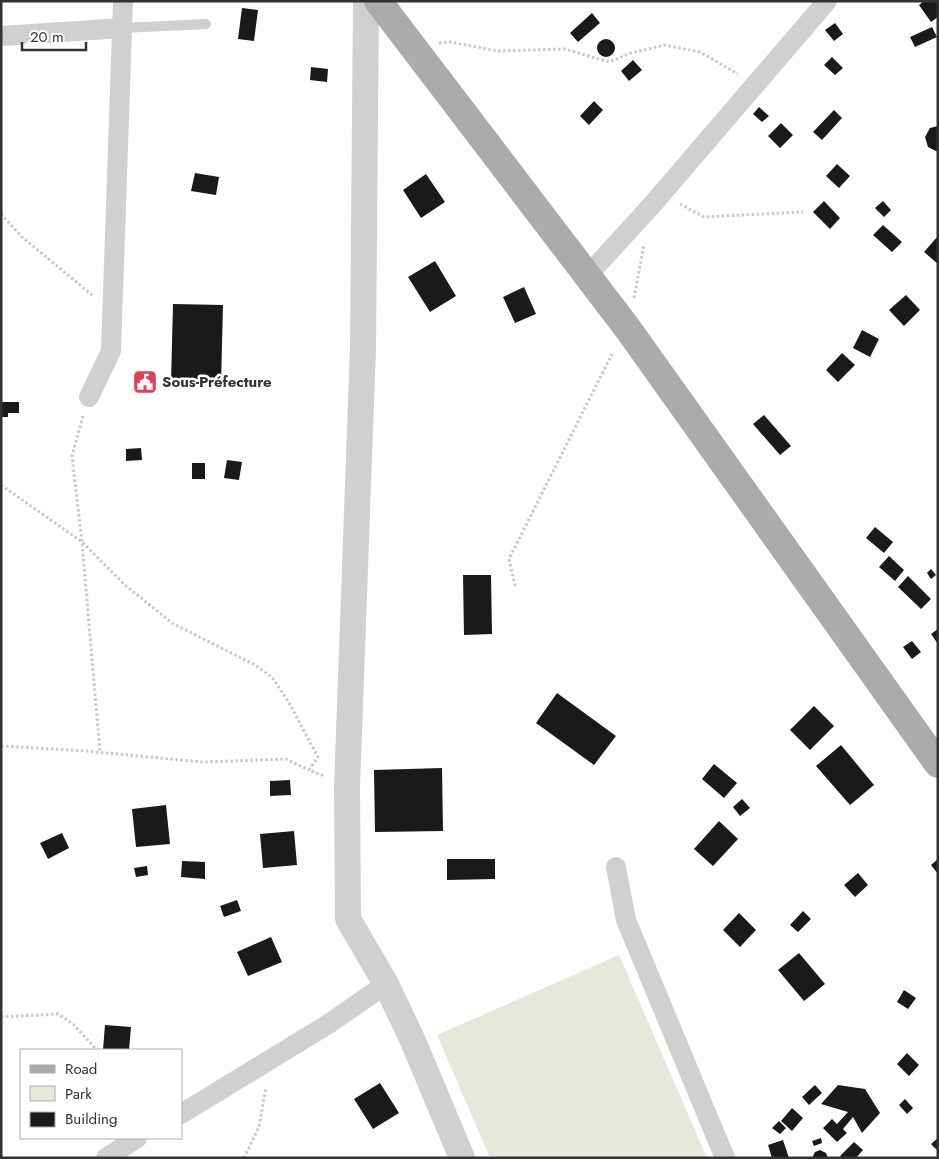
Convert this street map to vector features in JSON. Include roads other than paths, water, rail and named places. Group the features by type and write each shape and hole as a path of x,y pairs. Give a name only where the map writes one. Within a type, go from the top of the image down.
{"main road":[{"path":"378,1 628,329 938,764"}],"street":[{"path":"89,397 110,351 123,1"},
{"path":"366,1 363,348 347,787 348,919 386,984 413,1041 462,1158"},
{"path":"587,276 652,205 827,1"},
{"path":"1,36 123,28"},
{"path":"616,867 626,920 725,1158"},
{"path":"182,1113 330,1024 386,984"},
{"path":"106,1158 135,1139"}],"lane":[{"path":"123,28 206,24"}],"place":[{"name":"Sous-Préfecture","path":"145,382"}]}
